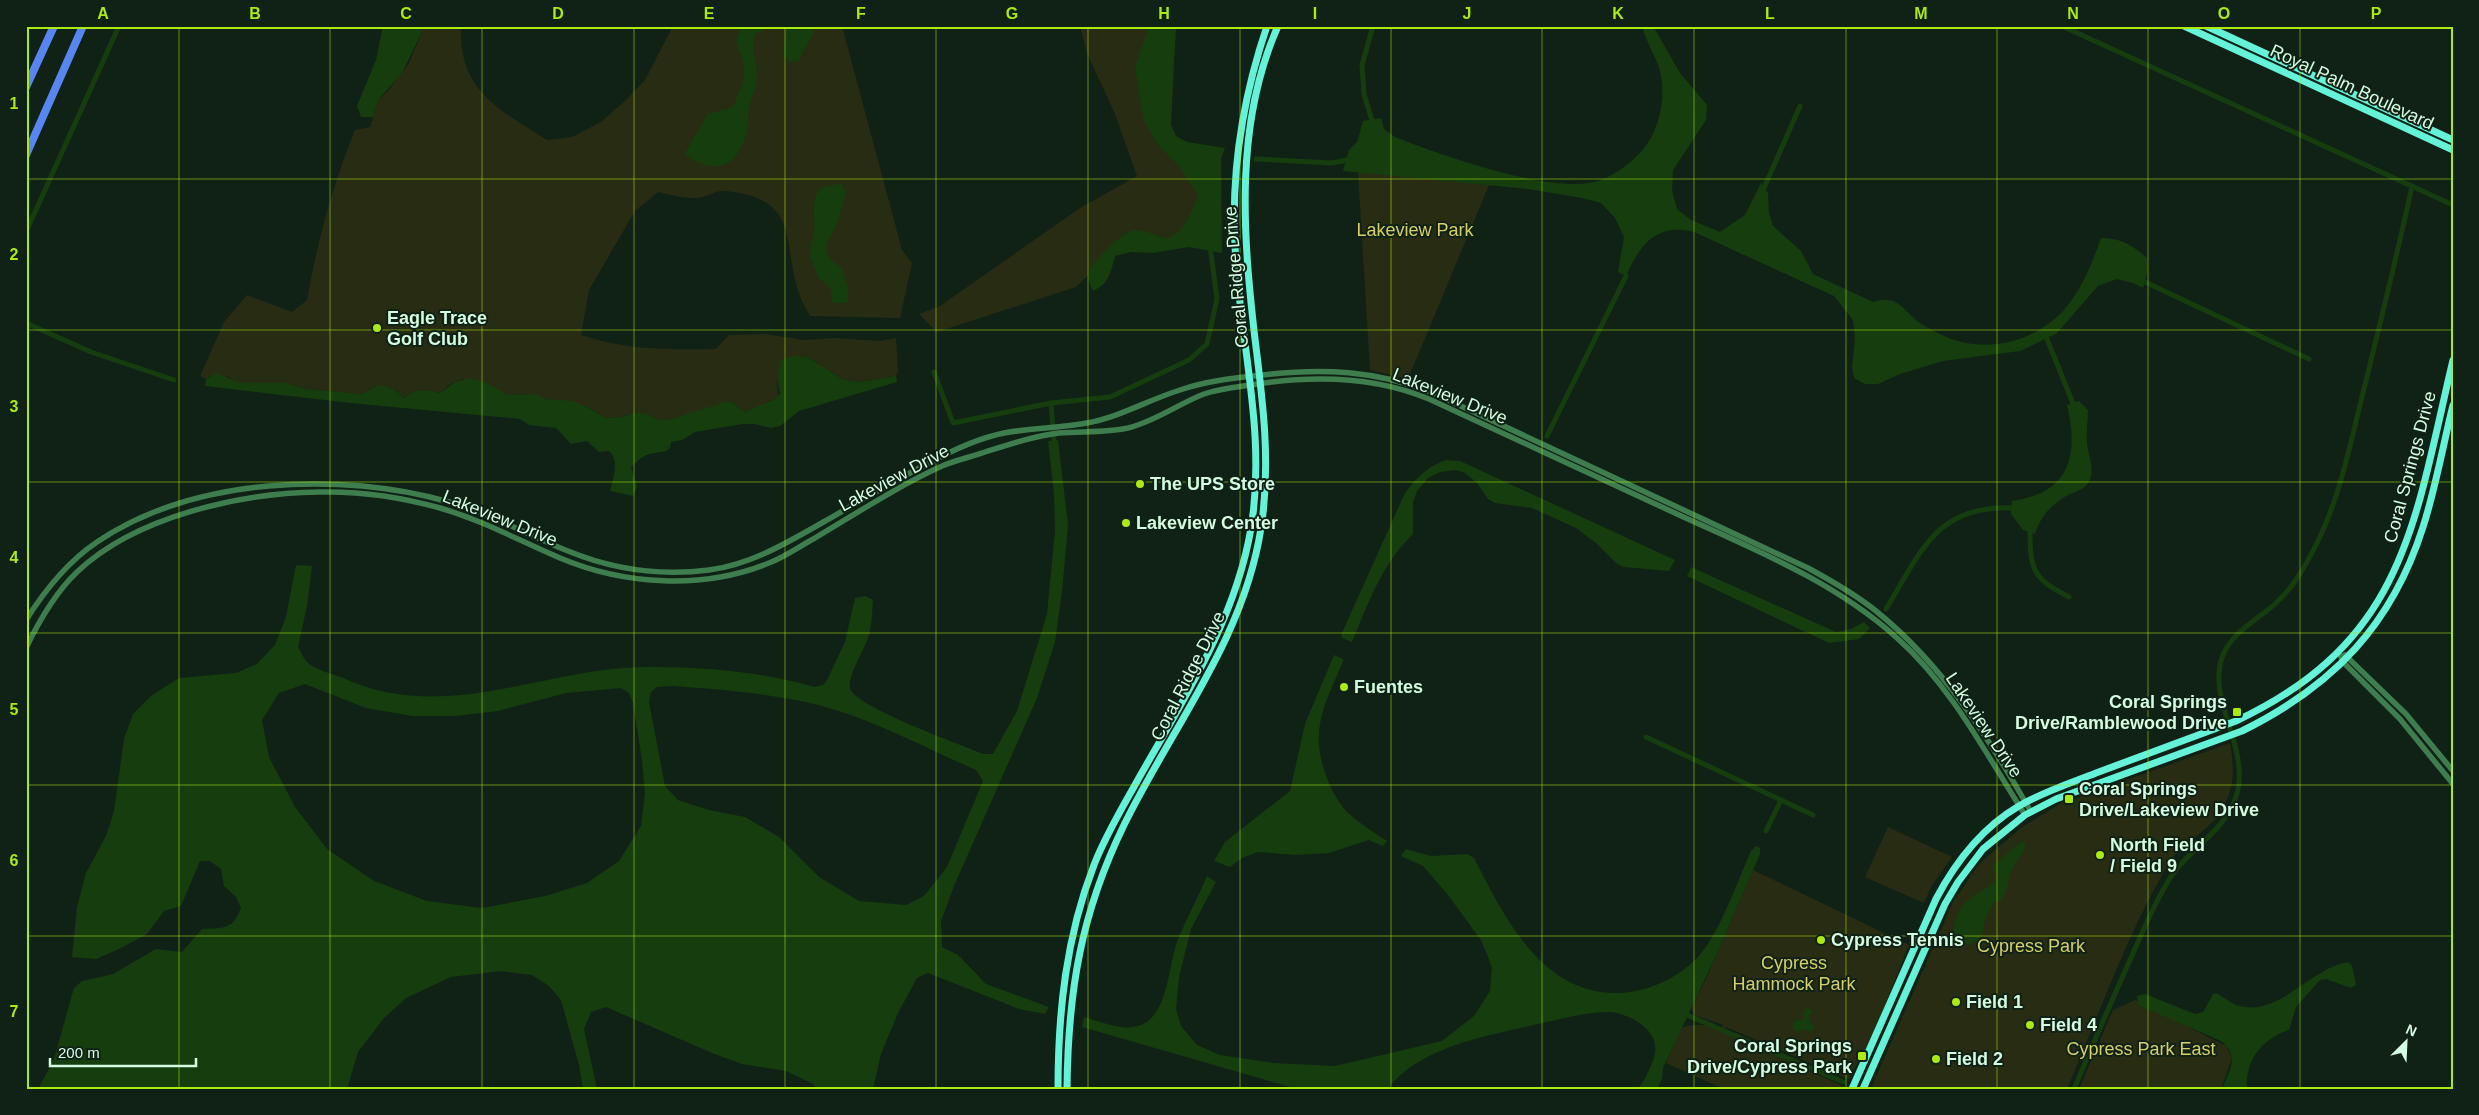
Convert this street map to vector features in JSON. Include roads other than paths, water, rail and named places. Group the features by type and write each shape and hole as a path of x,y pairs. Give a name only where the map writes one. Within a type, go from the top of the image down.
{"highway":[{"path":"26,88 54,26"},
{"path":"26,155 83,26"}],"main road":[{"name":"Coral Ridge Drive","path":"1058,1089 1058,1044 1066,968 1070,944 1094,865 1119,814 1216,638 1244,562 1251,527 1256,461 1251,385 1234,245 1235,196 1238,144 1244,108 1251,77 1267,26"},
{"name":"Coral Ridge Drive","path":"1067,1089 1068,1044 1073,986 1083,937 1101,875 1125,823 1225,642 1240,607 1252,569 1261,529 1265,496 1265,431 1246,256 1244,199 1254,110 1260,80 1278,26"},
{"name":"Royal Palm Boulevard","path":"2184,26 2453,150"},
{"name":"Royal Palm Boulevard","path":"2206,26 2453,140"},
{"name":"Coral Springs Drive","path":"1852,1089 1936,899 1948,876 1975,843 2022,804 2052,790 2236,721 2282,698 2308,679 2339,652 2366,621 2380,600 2405,549 2414,522 2453,360"},
{"name":"Coral Springs Drive","path":"1863,1089 1945,904 1958,882 1983,849 2028,814 2056,799 2242,731 2291,705 2317,686 2346,659 2387,605 2414,553 2424,525 2453,405"}],"street":[{"name":"Lakeview Drive","path":"26,648 40,622 68,581 100,553 151,527 199,509 292,493 346,492 401,499 446,510 482,522 563,559 602,572 646,580 707,578 769,563 909,483 949,463 1063,429 1122,414 1196,384 1312,370 1344,371 1370,374 1403,382 1440,396 1808,568 1845,589 1876,610 1931,663 1959,696 2028,814"},
{"name":"Lakeview Drive","path":"26,620 50,585 72,562 95,543 150,515 210,496 253,488 340,484 381,488 451,502 484,514 567,551 614,566 647,572 679,573 714,569 763,556 934,460 960,448 1001,434 1043,428 1127,428 1159,416 1204,394 1228,387 1320,378 1344,378 1388,384 1413,392 1805,574 1842,595 1871,616 1916,657 1953,701 2022,804"},
{"path":"95,543 100,553"},
{"path":"2339,652 2406,714 2453,771"},
{"path":"2346,659 2400,719 2453,784"}],"waterway":[{"path":"26,232 119,26"},
{"path":"1373,26 1362,65 1364,94 1373,124"},
{"path":"2062,26 2453,205"},
{"path":"1764,188 1800,106"},
{"path":"1256,159 1332,163 1352,159"},
{"path":"2074,1089 2140,936 2161,893 2184,861 2223,821 2236,797 2239,779 2238,760 2223,707 2220,689 2219,672 2223,655 2233,639 2276,603 2295,582 2326,524 2349,452 2412,186"},
{"path":"934,372 953,423 1051,403 1110,397 1189,360 1207,344 1217,299 1210,246"},
{"path":"1547,436 1626,276"},
{"path":"2145,282 2309,359"},
{"path":"26,323 91,352 174,380"},
{"path":"2047,339 2074,406"},
{"path":"1051,403 1054,441"},
{"path":"1886,609 1922,550 1935,534 1950,522 1968,513 1990,508 2017,508"},
{"path":"2030,527 2032,562 2035,570 2047,584 2069,597"},
{"path":"1646,737 1813,815"},
{"path":"1766,831 1781,800"},
{"path":"1687,1015 1843,1082"}],"place":[{"name":"Eagle Trace Golf Club","path":"377,328"},
{"name":"The UPS Store","path":"1140,484"},
{"name":"Lakeview Center","path":"1126,523"},
{"name":"Fuentes","path":"1344,687"},
{"name":"Coral Springs Drive/Ramblewood Drive","path":"2237,712"},
{"name":"Coral Springs Drive/Lakeview Drive","path":"2069,799"},
{"name":"North Field / Field 9","path":"2100,855"},
{"name":"Cypress Tennis","path":"1821,940"},
{"name":"Field 1","path":"1956,1002"},
{"name":"Field 4","path":"2030,1025"},
{"name":"Coral Springs Drive/Cypress Park","path":"1862,1056"},
{"name":"Field 2","path":"1936,1059"}],"park label":[{"name":"Lakeview Park","path":"1415,230"},
{"name":"Cypress Park","path":"2031,946"},
{"name":"Cypress Hammock Park","path":"1794,973"},
{"name":"Cypress Park East","path":"2141,1049"}]}
